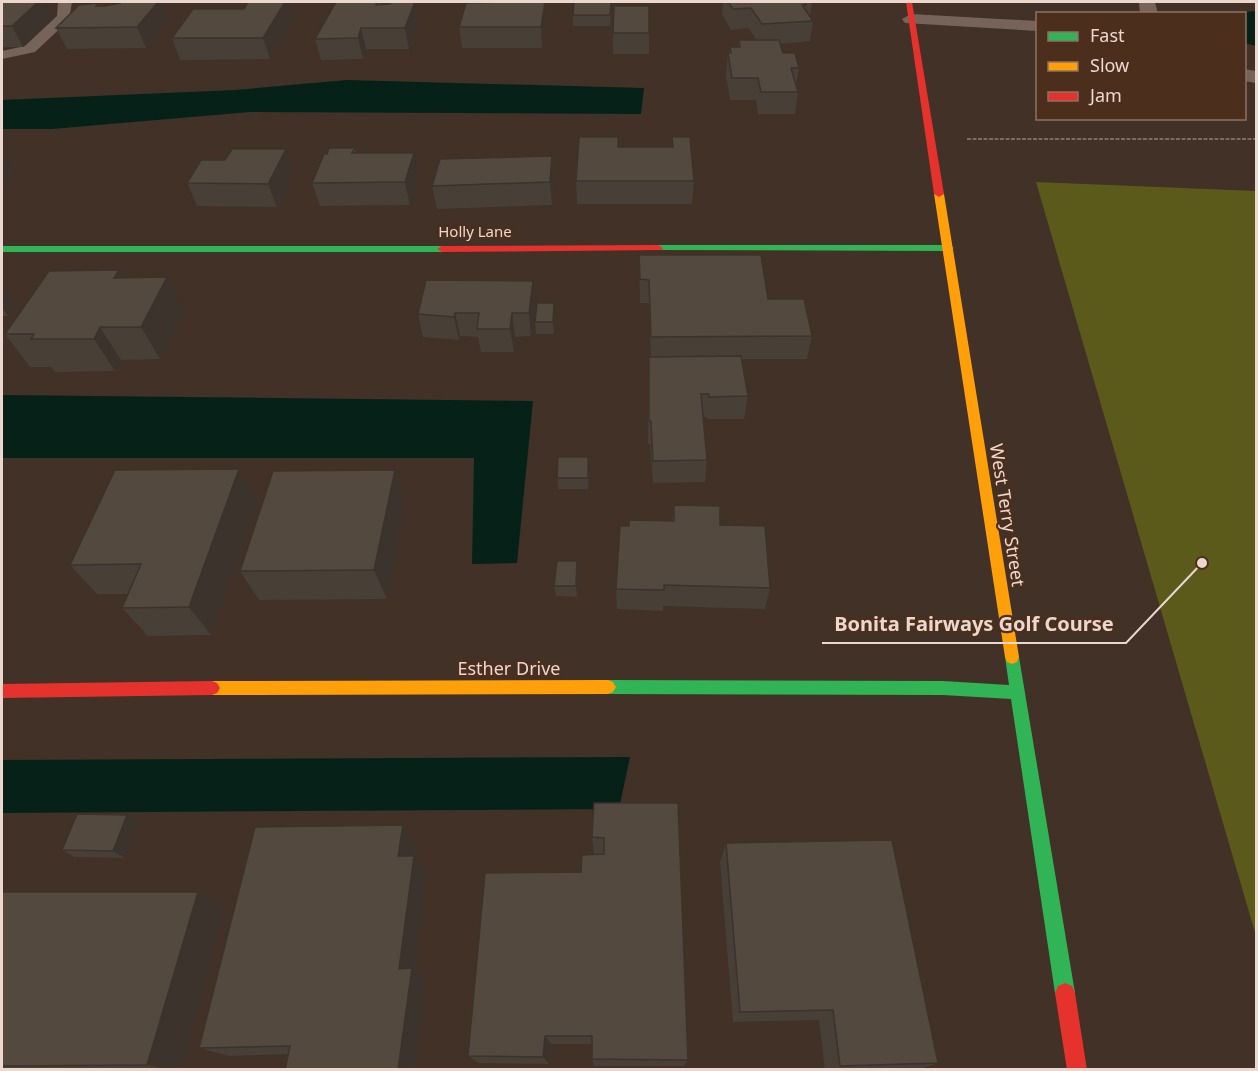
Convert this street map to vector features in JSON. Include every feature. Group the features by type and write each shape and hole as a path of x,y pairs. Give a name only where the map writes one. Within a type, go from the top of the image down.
{"street":[{"path":"910,10 1036,26"},
{"name":"West Terry Street","path":"910,10 1077,1070"},
{"name":"Holly Lane","path":"2,249 949,248"},
{"name":"Esther Drive","path":"2,690 363,686 943,688 1017,692"}],"lane":[{"path":"2,55 30,49 64,17 65,2"}],"path":[{"path":"930,139 1257,139"}],"shaded area":[{"path":"1256,11 1256,46 1246,43 1245,12"},
{"path":"347,80 644,88 641,114 250,112 52,129 2,129 2,100 235,90"},
{"path":"1036,182 1256,191 1256,936"},
{"path":"2,395 533,401 517,563 472,564 474,458 2,458"},
{"path":"630,757 619,809 2,813 2,760"}],"building":[{"path":"2,2 38,2 12,26 2,26"},
{"path":"121,2 158,2 137,27 56,28 79,5 98,3 96,6 105,6"},
{"path":"248,2 285,2 263,38 172,38 193,9 244,9"},
{"path":"336,2 377,2 376,5 415,2 405,28 361,28 358,38 315,39"},
{"path":"545,2 541,27 459,27 466,3"},
{"path":"574,2 611,2 610,15 573,15"},
{"path":"728,2 804,2 806,5 802,5 813,21 762,24 751,8 733,9"},
{"path":"614,6 649,6 649,33 613,33"},
{"path":"739,40 779,40 783,53 795,53 799,68 791,68 798,92 761,92 758,78 732,78 728,53 731,53 730,47 740,47"},
{"path":"579,137 618,137 618,147 673,147 672,137 690,137 694,181 576,181"},
{"path":"329,148 355,148 352,153 414,153 405,182 312,183 324,154 327,154"},
{"path":"232,149 286,149 268,184 187,183 201,160 225,160"},
{"path":"552,156 550,182 432,186 440,159"},
{"path":"639,255 761,255 768,299 804,299 812,336 651,337 649,280 640,279"},
{"path":"119,270 114,278 167,277 141,327 100,327 94,339 31,339 34,334 5,334 49,271"},
{"path":"426,280 533,281 529,313 512,313 510,329 477,329 479,313 455,313 454,317 418,314"},
{"path":"537,303 554,303 553,322 535,322"},
{"path":"741,356 748,396 709,397 709,394 701,394 707,460 653,461 651,421 649,421 649,357"},
{"path":"558,457 588,457 588,478 557,478"},
{"path":"239,469 189,607 122,608 141,564 70,565 115,470"},
{"path":"395,470 374,570 240,571 273,471"},
{"path":"674,505 720,506 720,525 765,526 770,588 664,585 664,590 616,589 620,526 629,526 629,520 674,521"},
{"path":"557,561 577,561 576,586 554,586"},
{"path":"594,803 678,803 688,1060 592,1059 592,1036 545,1036 543,1057 468,1056 485,873 581,872 582,855 604,854 604,838 592,837"},
{"path":"77,814 127,815 113,851 62,850"},
{"path":"403,825 398,856 414,856 399,969 412,968 398,1070 285,1070 290,1046 199,1048 255,827"},
{"path":"892,840 938,1063 840,1066 833,1010 740,1012 726,843"},
{"path":"2,892 198,892 147,1065 2,1066"}],"traffic: fast":[{"path":"658,248 949,248"},
{"path":"2,249 442,249"},
{"path":"1012,657 1065,993"},
{"path":"608,687 943,688 1017,692"}],"traffic: slow":[{"path":"939,194 1012,657"},
{"path":"212,688 608,687"}],"traffic: jam":[{"path":"909,2 939,194"},
{"path":"442,249 658,248"},
{"path":"2,691 212,688"},
{"path":"1065,993 1077,1070"}],"place":[{"name":"Bonita Fairways Golf Course","path":"1202,563"}]}
